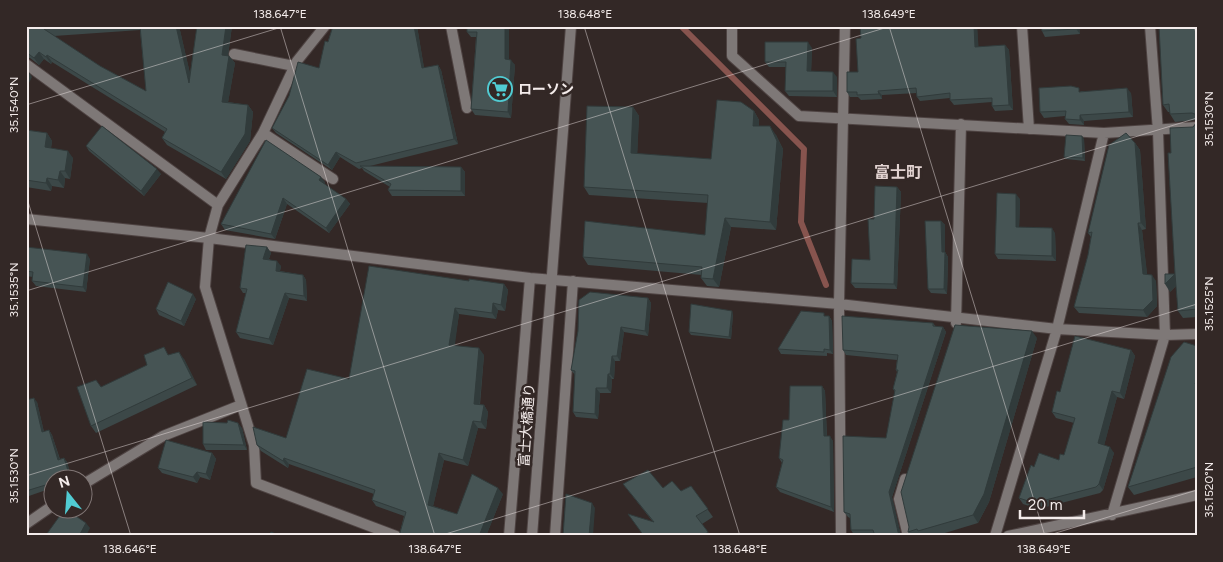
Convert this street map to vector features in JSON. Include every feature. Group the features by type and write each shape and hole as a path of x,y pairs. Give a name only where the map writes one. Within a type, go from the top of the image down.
{"street":[{"path":"325,26 294,66 264,133 218,205 209,238 205,287 254,445 256,483 368,531 396,536"},
{"path":"451,26 467,108"},
{"name":"富士大橋通り","path":"532,536 571,26"},
{"path":"732,26 732,56 799,116 844,117 1104,133 1197,127"},
{"path":"842,536 839,304 845,26"},
{"path":"1022,26 1029,129"},
{"path":"1112,514 1166,335 1158,131 1150,26"},
{"path":"234,54 294,66"},
{"path":"26,64 218,205"},
{"path":"952,336 958,318 962,124"},
{"path":"264,133 333,179"},
{"path":"995,536 1057,329 1104,133"},
{"path":"26,219 209,238 530,278 839,304 1057,329 1166,335 1197,334"},
{"path":"509,536 530,278"},
{"path":"555,536 573,281"},
{"path":"92,479 163,436 241,405"},
{"path":"908,472 899,499 908,536"},
{"path":"1008,536 1197,495"},
{"path":"26,524 42,513"}],"building":[{"path":"31,26 87,26 44,29 100,66 146,91 140,26 176,26 189,83 197,26 226,26 222,55 229,56 222,102 248,105 245,134 221,172 162,138 167,129 47,55 46,57 39,52 34,58 26,52 26,33"},
{"path":"333,26 414,26 422,68 438,65 454,139 356,163 336,152 328,165 272,128 289,96 298,62 319,68 325,41 328,42"},
{"path":"467,26 505,26 505,59 511,60 508,112 471,109 477,32 467,32"},
{"path":"860,26 974,26 975,47 1005,45 1009,105 992,106 992,98 950,100 950,93 917,97 916,88 878,91 879,94 857,95 857,92 847,92 847,72 858,72 856,39 861,38"},
{"path":"1041,26 1076,26 1076,29 1042,31"},
{"path":"1159,26 1197,26 1197,115 1192,113 1170,114 1169,104 1163,105"},
{"path":"765,42 808,42 807,71 833,72 833,91 785,91 786,62 765,62"},
{"path":"1071,86 1079,88 1079,92 1127,88 1129,112 1080,115 1080,120 1065,119 1066,111 1040,112 1039,88"},
{"path":"717,100 741,102 754,111 753,126 770,126 777,141 770,222 725,218 713,279 701,278 702,267 583,257 585,221 705,235 708,195 584,187 587,106 633,107 631,153 711,159"},
{"path":"1197,122 1197,309 1178,311 1168,153 1171,153 1170,128 1193,127"},
{"path":"102,126 157,169 141,191 86,146"},
{"path":"26,130 47,133 45,147 68,151 65,171 60,171 58,180 47,178 46,183 26,180"},
{"path":"1126,133 1135,143 1141,223 1138,223 1143,274 1152,275 1153,300 1143,310 1074,307 1088,255 1092,232 1088,233 1109,145"},
{"path":"1066,135 1082,136 1083,158 1064,157"},
{"path":"266,140 321,177 319,180 346,199 326,228 283,198 271,234 221,224"},
{"path":"360,166 461,167 461,191 388,190 391,184"},
{"path":"875,186 897,187 894,284 851,283 852,259 870,260 868,219 874,219"},
{"path":"997,193 1016,194 1016,227 1052,228 1052,256 995,254"},
{"path":"925,221 941,221 942,252 945,252 944,289 928,289"},
{"path":"246,245 267,247 263,259 277,261 276,271 303,275 304,296 285,293 269,339 236,332 247,289 240,288"},
{"path":"26,247 87,254 83,287 32,281 33,272 26,271"},
{"path":"369,266 469,281 469,279 504,284 501,305 493,303 492,313 455,308 449,345 479,348 474,404 484,405 481,422 473,421 463,460 439,453 428,505 457,514 472,474 498,488 479,536 399,536 406,512 372,500 375,490 284,458 283,461 257,445 253,427 286,438 307,369 349,379"},
{"path":"1165,274 1175,274 1165,284"},
{"path":"168,282 193,294 181,321 156,309"},
{"path":"590,292 648,298 645,331 621,327 617,356 612,356 607,388 596,388 595,414 573,412 575,371 571,370 578,331 579,300"},
{"path":"691,304 732,311 729,337 689,332"},
{"path":"801,311 824,313 824,316 829,316 830,350 824,349 824,352 778,349"},
{"path":"842,316 933,323 933,326 943,327 889,492 900,536 875,536 873,530 851,530 850,514 844,512 843,436 886,438 895,390 893,389 898,370 896,370 898,355 843,350"},
{"path":"955,325 1032,331 984,494 973,515 918,531 917,529 908,532 909,527 901,492"},
{"path":"1075,336 1131,350 1120,393 1112,391 1098,443 1110,447 1099,484 1096,487 1034,503 1019,498 1031,465 1034,467 1039,453 1059,460 1060,454 1064,455 1075,418 1052,412 1057,391 1060,392"},
{"path":"1184,342 1197,346 1197,380 1195,384 1197,384 1197,467 1128,487 1171,357"},
{"path":"164,347 168,355 179,352 192,378 91,426 77,387 96,380 101,387 147,365 144,355"},
{"path":"790,386 822,386 824,436 830,436 831,507 776,487 783,460 779,458 783,420 789,420"},
{"path":"34,398 42,432 49,430 58,460 64,458 68,470 42,470 42,486 26,491 26,400"},
{"path":"228,420 238,423 244,445 203,444 203,422 227,423"},
{"path":"166,440 212,453 206,474 197,472 193,477 158,468"},
{"path":"648,470 663,488 672,481 681,491 691,486 708,509 696,516 708,532 703,536 644,536 628,514 654,522 623,484"},
{"path":"566,494 592,503 589,536 563,536"},
{"path":"57,520 82,520 86,523 79,536 46,535"},
{"path":"271,532 281,536 269,536"}],"waterway":[{"path":"681,26 804,149 801,222 826,285"}],"place":[{"name":"ローソン","path":"500,89"}],"district":[{"name":"富士町","path":"898,172"}]}
